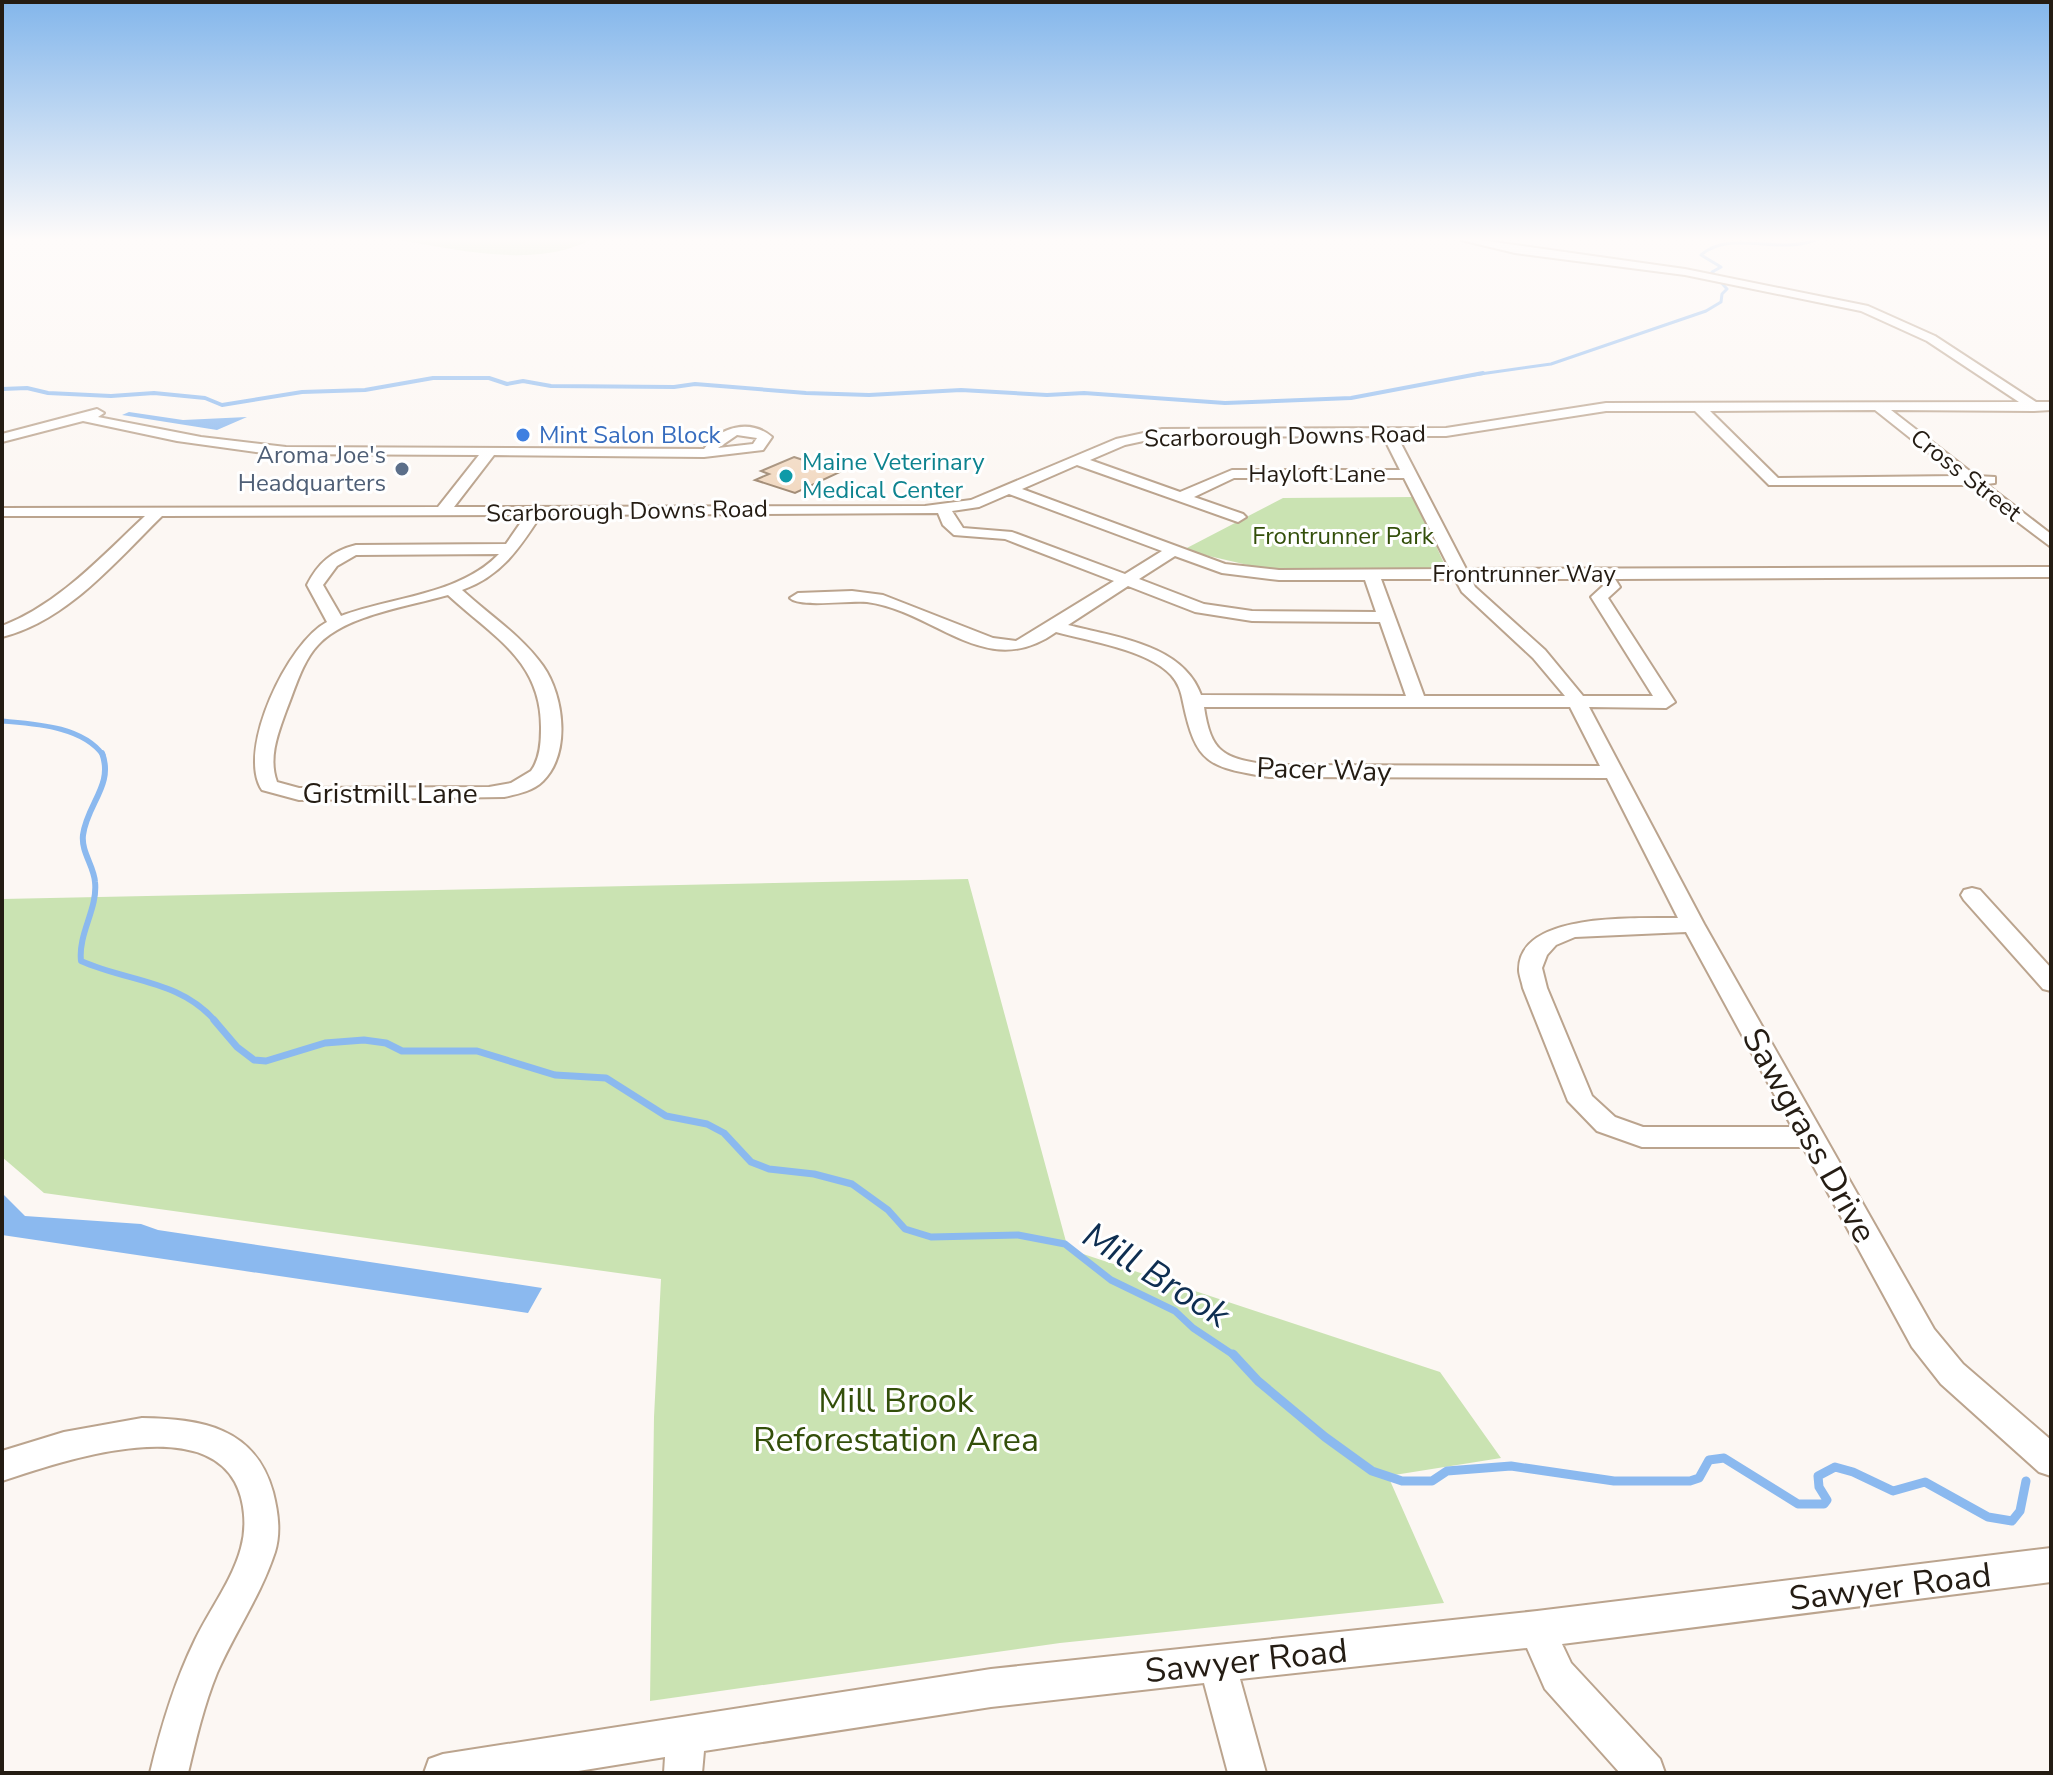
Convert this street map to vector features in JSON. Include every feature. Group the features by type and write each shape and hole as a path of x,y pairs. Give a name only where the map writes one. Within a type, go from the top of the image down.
{"street":[{"path":"1902,323 1928,335 2034,407"},
{"name":"Scarborough Downs Road","path":"2,512 535,513 944,509 974,504 1127,440 1162,433 1389,434 1477,429 1598,408 2051,406"},
{"path":"1699,407 1774,482 1990,480"},
{"name":"Cross Street","path":"1880,408 2051,542"},
{"path":"2,438 105,410"},
{"path":"84,417 270,450 709,451"},
{"name":"Sawgrass Drive","path":"1389,434 1458,575 1482,604 1559,675 1577,703 1693,924 1909,1314 1938,1358 2051,1461"},
{"path":"442,512 490,450"},
{"path":"1078,461 1238,517"},
{"name":"Hayloft Lane","path":"1181,497 1232,474 1409,474"},
{"name":"Frontrunner Way","path":"1011,490 1222,568 1251,572 1371,575 2051,572"},
{"path":"944,509 951,525 959,532 1007,535 1123,580 1229,614 1386,617"},
{"path":"2,632 45,612 157,513"},
{"name":"Gristmill Lane","path":"451,589 528,659 549,695 546,764 537,777 510,791 299,794 269,786 264,774 267,738 304,650 320,633 336,623 451,589 489,573 511,549 535,513"},
{"path":"336,623 315,585 343,553 356,550 511,549"},
{"path":"798,598 862,597 887,601 1007,646 1022,645 1174,550"},
{"path":"1192,701 1666,702 1599,597 1612,587 1604,574"},
{"path":"1371,575 1417,702"},
{"name":"Pacer Way","path":"1054,626 1164,661 1183,675 1192,701 1196,731 1204,747 1219,758 1255,770 1615,772"},
{"path":"1972,895 2051,983"},
{"path":"1693,924 1572,930 1548,940 1536,952 1530,968 1535,988 1581,1101 1606,1124 1642,1137 1811,1137"},
{"path":"2,1466 96,1440 172,1432 201,1436 225,1447 243,1463 254,1482 262,1520 258,1553 198,1677 169,1773"},
{"name":"Sawyer Road","path":"443,1773 991,1688 1537,1629 2051,1565"},
{"path":"1537,1629 1558,1676 1646,1773"},
{"path":"1217,1662 1247,1773"},
{"path":"683,1773 687,1733"}],"green space":[{"name":"Frontrunner Park","path":"1414,497 1447,570 1265,569 1183,550 1283,498"},
{"name":"Mill Brook Reforestation Area","path":"968,879 1068,1249 1440,1372 1501,1458 1388,1476 1444,1603 1060,1643 650,1701 654,1417 661,1279 44,1193 2,1157 2,899"}],"water":[{"path":"129,412 183,420 247,417 217,430 122,415"},
{"path":"2,1193 25,1216 141,1224 158,1230 542,1288 528,1313 2,1235"}],"building":[{"name":"Maine Veterinary Medical Center","path":"794,457 840,472 795,493 755,480 769,474 761,471"}],"waterway":[{"path":"1473,375 1551,364 1671,323"},
{"path":"2,389 27,388 48,393 111,396 154,393 205,398 222,405 302,392 365,390 433,378 489,378 507,384 523,381 551,386 674,387 695,384 869,395 961,390 1047,395 1084,393 1225,403 1351,398 1483,373"},
{"name":"Mill Brook","path":"2,721 43,725 71,732 94,745 102,754"},
{"name":"Mill Brook","path":"102,754 105,775 83,835 95,892 82,941 81,961 170,990 202,1008 214,1020"},
{"name":"Mill Brook","path":"214,1020 237,1047 254,1060 266,1061 325,1043 364,1040 386,1043 402,1051 477,1051 555,1075 606,1078 666,1116 707,1124 724,1133 751,1162 769,1169 814,1174 852,1184 888,1210 905,1229 931,1237 1018,1235 1065,1244 1111,1280 1175,1311 1193,1328 1235,1356"},
{"name":"Mill Brook","path":"1235,1356 1258,1381 1325,1437 1372,1471 1402,1481 1432,1481 1447,1471 1511,1466 1614,1481 1690,1481 1699,1478 1709,1460 1724,1458 1798,1504 1824,1504 1827,1500 1819,1487 1818,1476 1835,1467 1893,1491 1925,1482 1988,1517 2012,1521 2020,1511 2026,1481"}],"place":[{"name":"Mint Salon Block","path":"523,435"},
{"name":"Aroma Joe's Headquarters","path":"402,469"},
{"name":"Maine Veterinary Medical Center","path":"786,476"}]}
